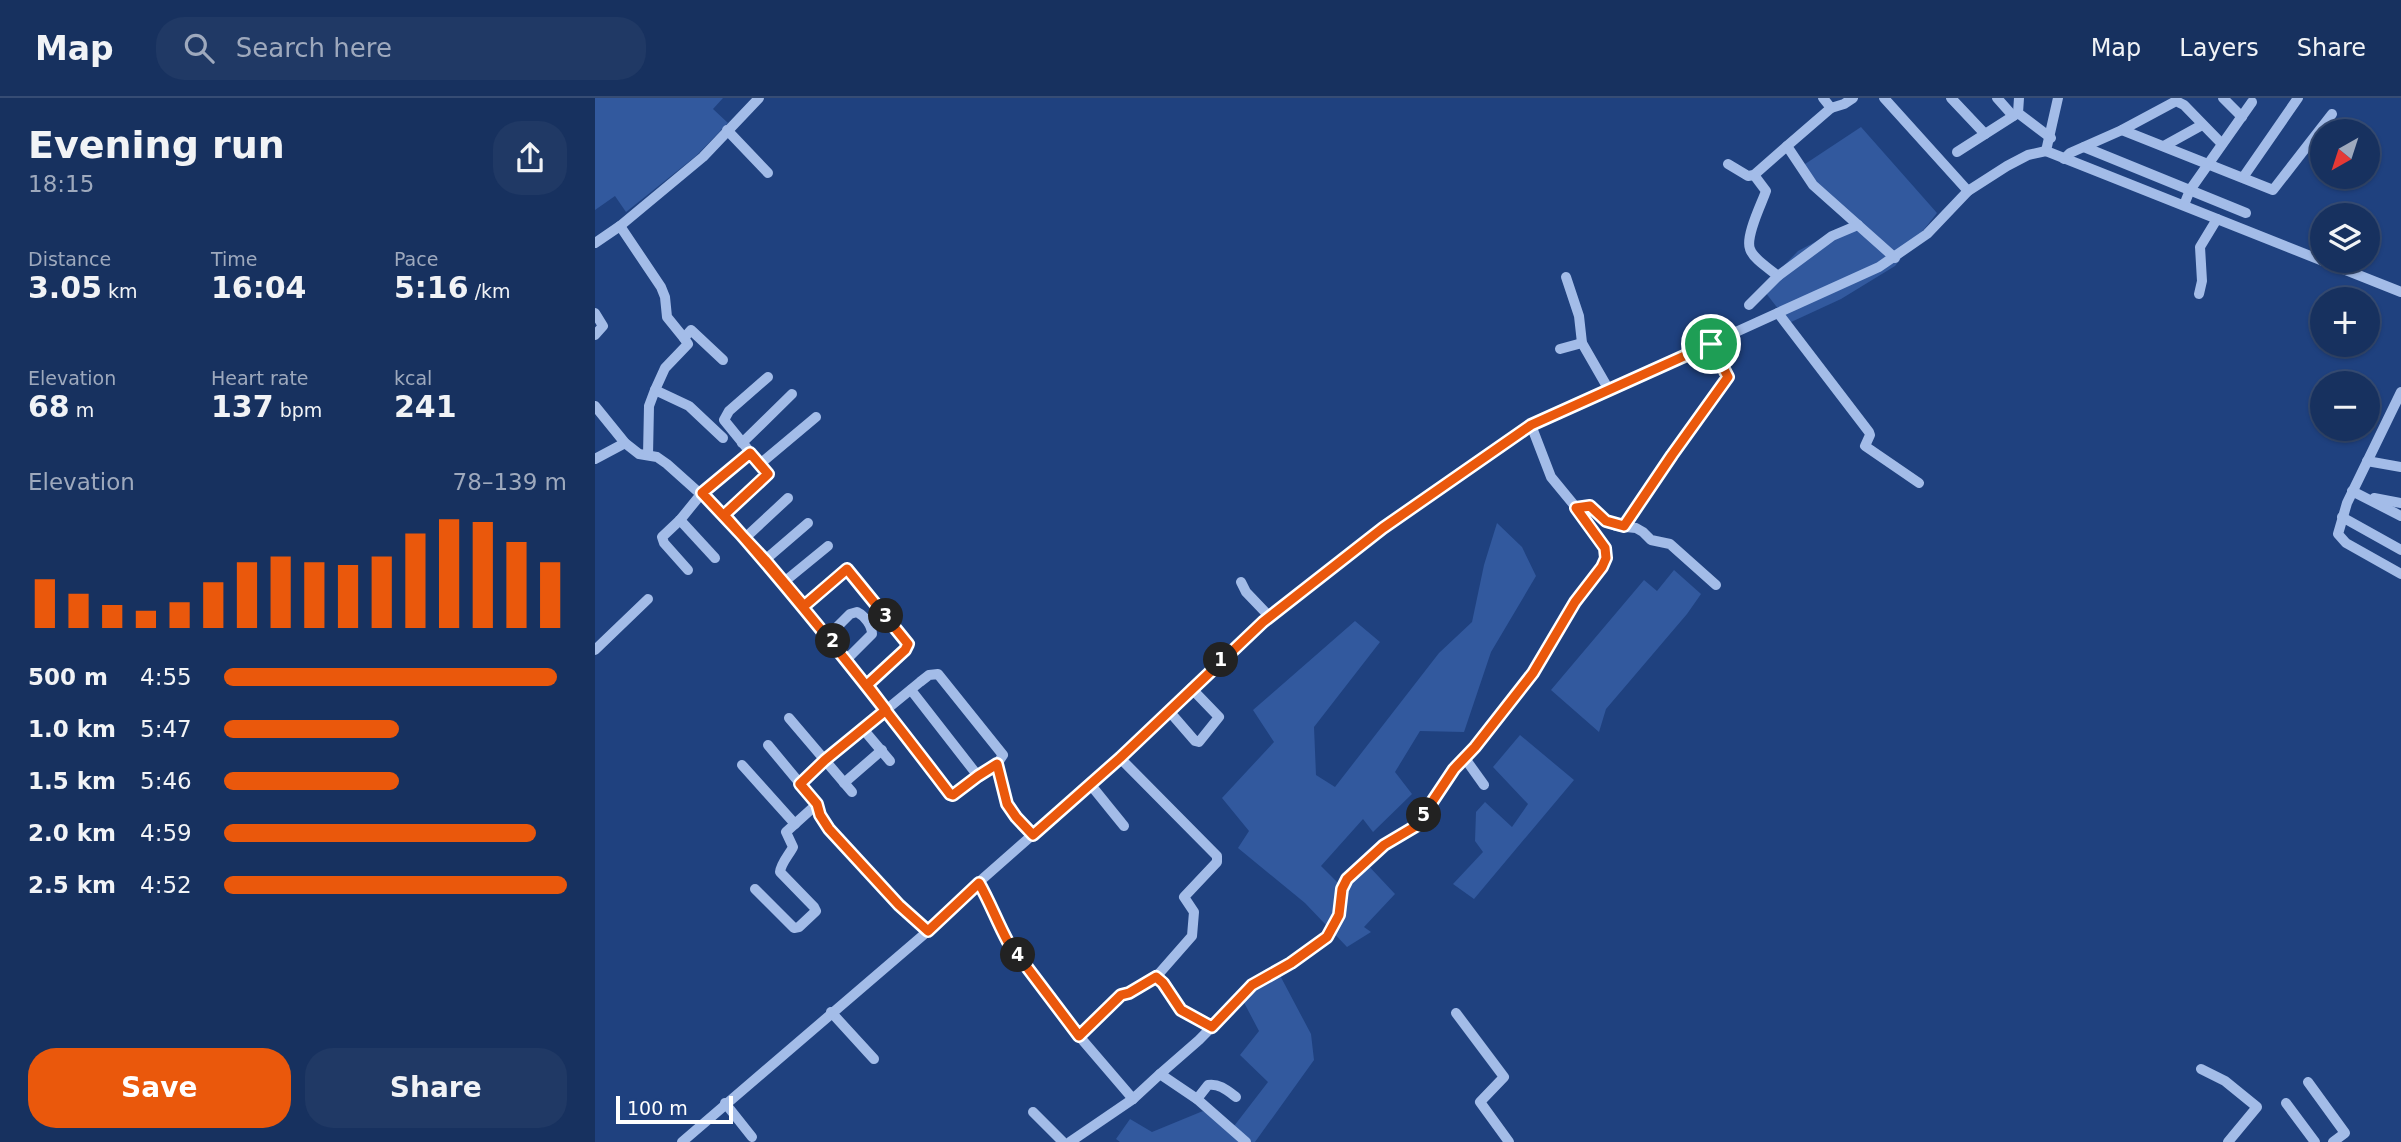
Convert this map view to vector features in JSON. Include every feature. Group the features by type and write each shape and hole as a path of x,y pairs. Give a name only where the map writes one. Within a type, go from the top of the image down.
{"street":[{"path":"595,243 620,226 703,157 759,98"},
{"path":"1823,98 1831,108"},
{"path":"1728,164 1748,176 1754,175 1831,108 1845,104 1853,98"},
{"path":"1884,98 1968,191"},
{"path":"1951,98 1985,134"},
{"path":"1997,98 2051,138"},
{"path":"1957,152 2016,114 2019,98"},
{"path":"2046,151 2059,98"},
{"path":"2223,98 2242,117"},
{"path":"2244,176 2298,98"},
{"path":"2074,152 2176,101 2184,104 2223,144"},
{"path":"2187,196 2252,102"},
{"path":"2122,130 2275,189 2332,114"},
{"path":"2164,146 2202,125"},
{"path":"727,130 768,173"},
{"path":"1787,146 1813,185 1895,258"},
{"path":"682,1142 928,931 1120,758 1269,617 1383,528 1531,425 1895,258 1927,234 1968,191 2028,155 2046,151 2074,152 2187,196 2246,214"},
{"path":"2074,152 2187,196 2217,219 2401,292"},
{"path":"1754,175 1766,191 1759,205 1749,245 1751,252 1778,276"},
{"path":"2199,294 2202,281 2200,247 2217,219"},
{"path":"1749,305 1778,276 1824,242 1858,225"},
{"path":"620,226 661,287 667,317 688,344 665,368 649,406 648,455"},
{"path":"1566,277 1579,316 1582,343 1608,390"},
{"path":"595,313 603,326 595,335"},
{"path":"1778,313 1869,432 1870,436 1864,444 1866,447 1919,482"},
{"path":"684,338 691,330 723,360"},
{"path":"1560,349 1582,343"},
{"path":"1624,526 1728,377 1711,344"},
{"path":"724,515 768,474 725,424 725,416 768,377"},
{"path":"655,390 689,406 723,438"},
{"path":"2401,392 2353,491 2339,529 2340,538 2401,574"},
{"path":"742,443 792,394"},
{"path":"595,406 625,443 639,454 657,457 702,493 724,515 784,582 847,659 867,685 886,710 951,795 997,764 1003,755 941,676 929,675 911,690 886,710 825,760 800,784"},
{"path":"760,464 816,417"},
{"path":"1070,1142 1133,1099 1212,1027 1252,985 1299,958 1327,937 1339,915 1342,889 1347,879 1384,845 1416,826 1443,783 1533,673 1575,602 1602,567 1606,558 1605,548 1551,477 1531,425"},
{"path":"596,455 625,443"},
{"path":"688,570 662,537 702,493 750,453"},
{"path":"2367,461 2401,467"},
{"path":"2353,491 2401,516"},
{"path":"2365,497 2401,503"},
{"path":"745,538 787,498"},
{"path":"1576,508 1590,506 1606,521 1640,530 1654,542 1670,544 1716,585"},
{"path":"2342,517 2401,550"},
{"path":"680,520 715,558"},
{"path":"765,560 808,523"},
{"path":"784,582 828,546"},
{"path":"804,606 847,569 869,596 908,645 867,685"},
{"path":"1241,582 1246,592 1269,617"},
{"path":"595,650 648,599"},
{"path":"828,636 850,614 857,612 869,623 872,634 847,659"},
{"path":"1169,710 1195,741 1199,742 1219,717 1191,688"},
{"path":"911,690 978,776"},
{"path":"789,718 852,792"},
{"path":"863,729 890,761"},
{"path":"768,745 817,804 829,829 899,905 928,931"},
{"path":"845,783 882,750"},
{"path":"1464,757 1484,785"},
{"path":"1079,1036 1121,995 1156,977 1192,936 1194,912 1184,897 1217,862 1217,856 1120,758"},
{"path":"997,764 1007,804 1033,835"},
{"path":"741,765 795,824"},
{"path":"1090,785 1124,826"},
{"path":"755,889 794,928 799,927 816,911 781,872 781,866 789,858 793,847 786,832 817,804"},
{"path":"979,883 1008,942 1079,1036 1133,1099"},
{"path":"1156,977 1181,1010 1212,1027"},
{"path":"831,1012 874,1059"},
{"path":"1456,1013 1504,1077 1480,1102 1509,1142"},
{"path":"2201,1069 2225,1081 2257,1107 2228,1142"},
{"path":"1160,1074 1197,1100 1246,1142"},
{"path":"2308,1082 2345,1133 2333,1142"},
{"path":"1197,1100 1208,1085 1213,1084 1236,1097"},
{"path":"725,1103 753,1137"},
{"path":"2286,1103 2315,1142"},
{"path":"1033,1112 1063,1142"}],"shaded area":[{"path":"595,98 723,98 713,109 728,123 696,156 626,212 615,196 595,210"},
{"path":"1861,127 1937,213 1895,266 1841,299 1789,323 1762,288 1798,251 1851,223 1802,166"},
{"path":"1497,523 1522,547 1536,576 1491,652 1464,732 1420,731 1395,772 1412,794 1373,832 1363,819 1321,866 1338,883 1364,861 1395,894 1364,927 1371,932 1347,947 1305,903 1238,848 1249,831 1222,798 1274,742 1253,710 1355,621 1380,642 1314,727 1316,775 1335,787 1439,653 1472,622 1484,565"},
{"path":"1674,570 1701,594 1606,709 1599,732 1551,690 1644,580 1657,591"},
{"path":"1520,735 1574,780 1474,899 1453,884 1483,852 1475,841 1476,812 1485,802 1512,827 1528,804 1493,767"},
{"path":"1275,966 1311,1034 1314,1060 1255,1142 1120,1142 1116,1139 1130,1119 1152,1132 1203,1111 1231,1130 1268,1082 1240,1055 1259,1031 1240,995"}],"route":[{"path":"1711,344 1531,425 1383,528 1263,622 1120,758 1033,835 1007,804 997,764 953,795 950,794 867,685 847,659 724,515 768,474 750,453 702,493 724,515 765,560 804,606 847,569 908,644 905,650 867,685 886,710 800,784 817,804 829,829 899,905 928,931 979,883 1008,942 1079,1036 1121,995 1156,977 1181,1010 1212,1027 1252,985 1291,963 1327,937 1339,915 1342,889 1347,879 1384,845 1416,826 1443,783 1533,673 1575,602 1606,558 1605,548 1576,508 1590,506 1606,521 1616,526 1624,526 1728,377 1711,344"}]}
